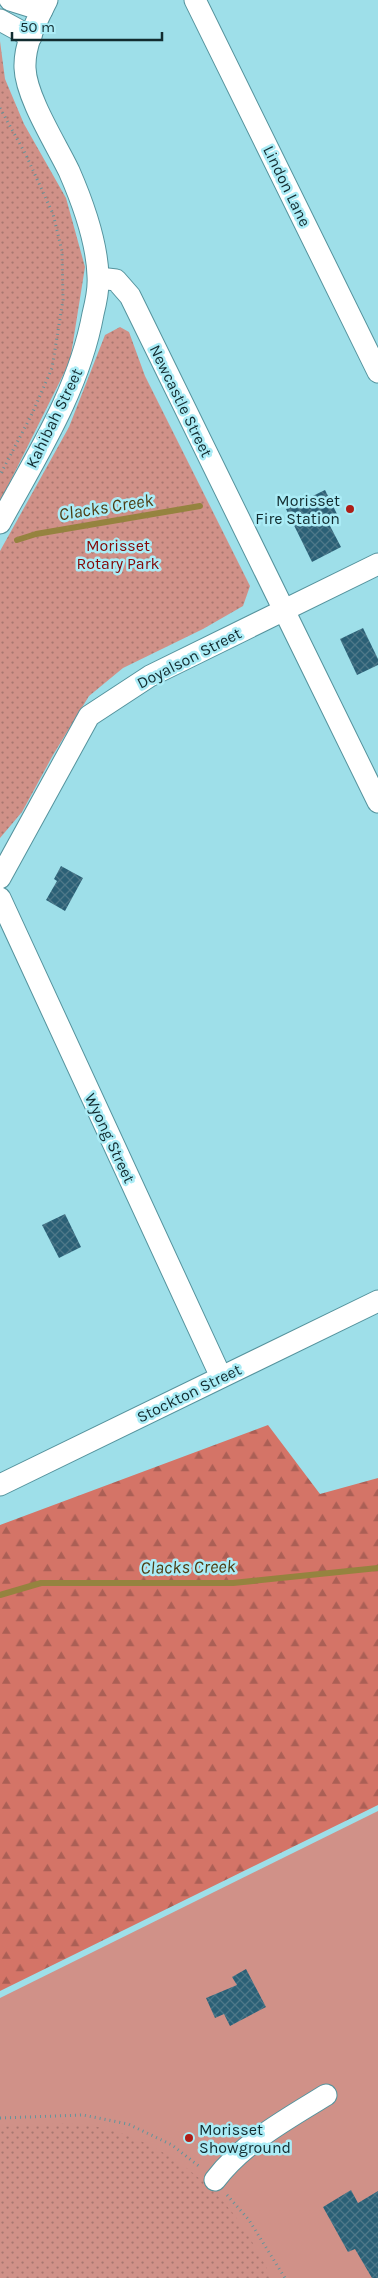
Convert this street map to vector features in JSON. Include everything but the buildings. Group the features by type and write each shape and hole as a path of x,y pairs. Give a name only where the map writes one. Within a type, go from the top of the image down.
{"street":[{"path":"10,0 45,5 27,50 25,67 28,84 70,173 82,205 96,254 99,278"},
{"name":"Lindon Lane","path":"195,0 378,372"},
{"path":"0,20 31,36"},
{"name":"Kahibah Street","path":"0,523 76,378 90,334 99,278"},
{"name":"Newcastle Street","path":"99,278 116,280 130,296 378,802"},
{"name":"Doyalson Street","path":"0,878 89,716 150,676 378,564"},
{"name":"Wyong Street","path":"0,898 221,1378"},
{"name":"Stockton Street","path":"0,1485 378,1301"},
{"path":"215,2180 227,2165 277,2125 326,2095"}],"path":[{"path":"0,108 26,155 53,214 62,251 63,300 52,368 32,414 0,475"},
{"path":"0,2118 84,2115 128,2124 172,2145 215,2180 249,2220 285,2278"}],"green space":[{"path":"0,41 5,79 24,124 66,198 85,267 70,361 0,502"},
{"name":"Morisset Rotary Park","path":"120,327 129,332 145,376 250,586 243,606 203,629 123,668 89,696 53,755 22,812 0,838 0,551 69,427 105,335"},
{"path":"268,1425 320,1494 378,1478 378,1805 0,1991 0,1525"},
{"name":"Morisset Showground","path":"378,1811 378,2278 0,2278 0,1998"},
{"path":"37,2124 81,2124 108,2129 148,2144 186,2167 218,2196 232,2212 249,2236 272,2278 0,2278 0,2127"}],"waterway":[{"name":"Clacks Creek","path":"17,540 36,534 200,506"},
{"name":"Clacks Creek","path":"0,1595 41,1583 233,1583 378,1568"}],"place":[{"name":"Morisset Fire Station","path":"350,509"},
{"name":"Morisset Showground","path":"189,2138"}]}
